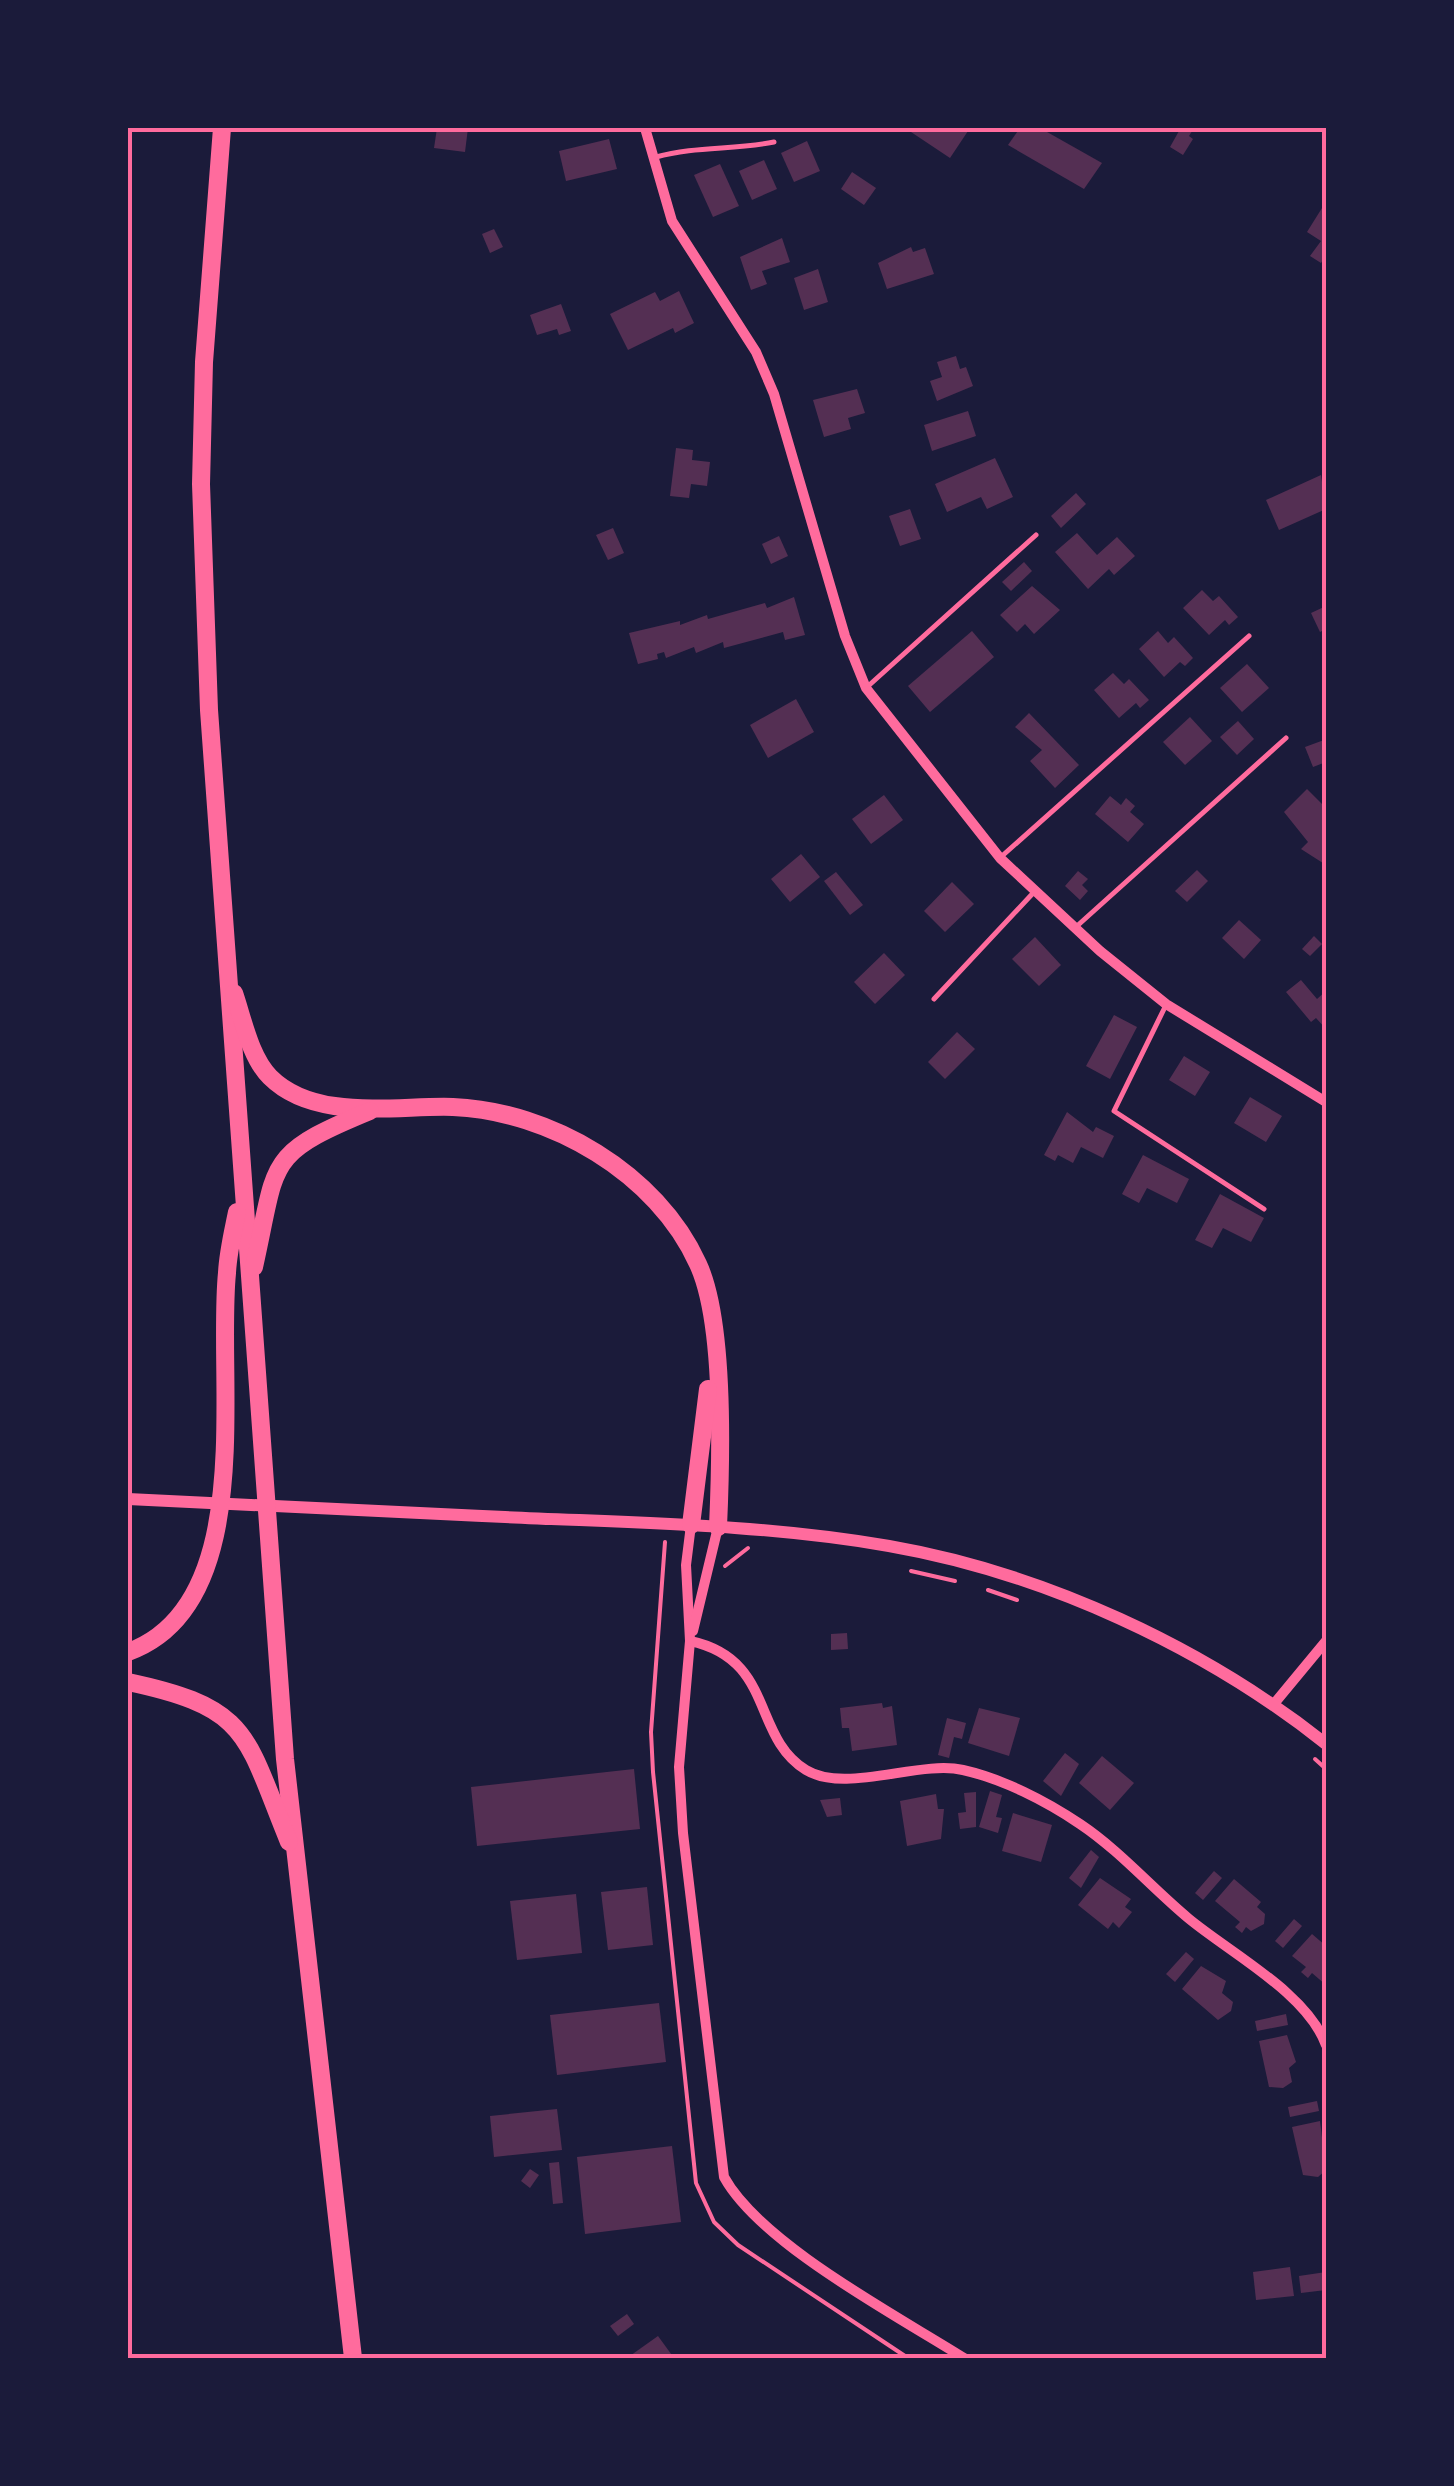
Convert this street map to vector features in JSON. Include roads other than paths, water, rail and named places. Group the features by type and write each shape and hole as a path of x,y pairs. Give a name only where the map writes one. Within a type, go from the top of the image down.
{"highway":[{"path":"222,128 208,276 202,484 209,710 241,1187 286,1759 353,2358"},
{"path":"226,970 255,1053 269,1076 294,1093 374,1110 458,1107 505,1115 580,1143 650,1196 698,1264 712,1316 721,1463 718,1527"},
{"path":"250,1287 265,1203 284,1157 316,1134 374,1110"},
{"path":"128,1652 169,1628 188,1605 216,1528 225,1458 226,1273 241,1187"},
{"path":"691,1525 714,1349"},
{"path":"128,1682 187,1694 211,1707 236,1728 254,1752 298,1866"}],"street":[{"path":"646,128 672,221 756,352 774,394 844,636 866,688 1000,858 1075,928 1166,1004 1326,1102"},
{"path":"128,1499 691,1525 892,1546 1027,1584 1124,1622 1201,1660 1326,1744"},
{"path":"691,1525 686,1565 690,1641 680,1767 683,1832 724,2177 735,2197 770,2232 964,2358"},
{"path":"690,1641 718,1527"},
{"path":"690,1641 716,1647 732,1656 791,1756 808,1771 834,1778 960,1769 1012,1786 1080,1824 1190,1919 1270,1979 1322,2033 1326,2045"},
{"path":"1273,1706 1326,1641"}],"lane":[{"path":"653,158 686,148 718,151 774,142"},
{"path":"866,688 1036,535"},
{"path":"1000,858 1249,636"},
{"path":"1075,928 1286,738"},
{"path":"934,999 1036,891"},
{"path":"1166,1004 1114,1111 1264,1209"}]}
